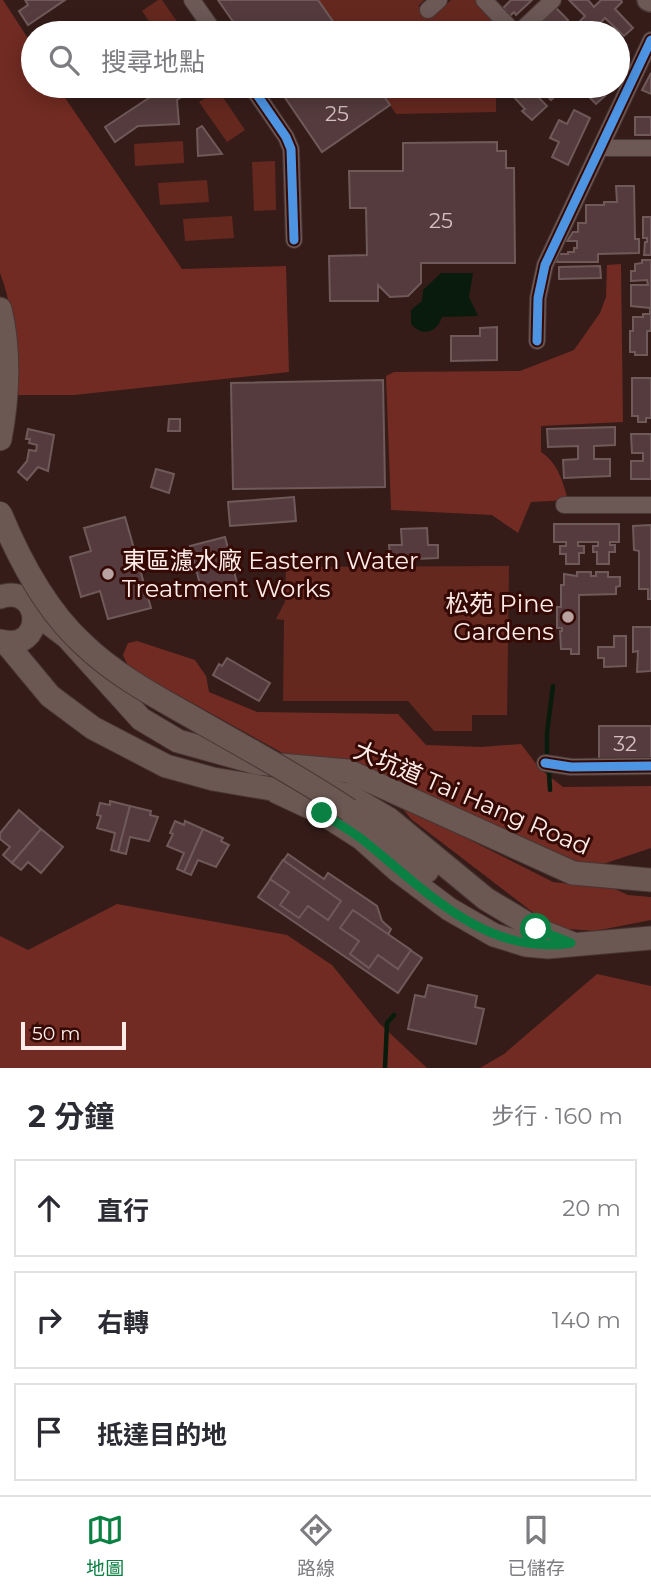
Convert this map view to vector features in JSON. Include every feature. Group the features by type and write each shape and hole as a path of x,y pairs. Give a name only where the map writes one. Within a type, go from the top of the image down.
{"main road":[{"path":"0,309 5,332 5,379 0,439"},
{"path":"0,513 32,578 56,613 82,643 108,666 138,687 322,792 403,851 474,909 524,934 571,943"},
{"name":"大坑道 Tai Hang Road","path":"0,579 20,627 95,669 141,719 178,741 257,763 348,771 573,873 647,876"},
{"path":"0,597 12,595 20,627 50,696 93,728 166,766 213,779 272,789 322,790 348,795 389,819 486,899 536,929 571,943"},
{"path":"272,789 322,813 361,838 397,870 449,909 494,935 526,945 548,947 651,938"}],"street":[{"path":"192,0 207,21"},
{"path":"484,0 504,21"},
{"path":"529,21 553,0"},
{"path":"630,85 651,40"},
{"path":"259,98 286,137 291,149 294,240"},
{"path":"537,341 538,298 545,265 624,98"},
{"path":"601,148 651,148"},
{"path":"564,505 651,505"},
{"path":"550,764 571,767 651,766"}],"shaded area":[{"path":"0,0 3,0 21,28 21,98 65,98 182,269 286,266 289,372 74,395 13,395 11,318 0,273"},
{"path":"162,0 177,21 149,21 142,11"},
{"path":"318,0 424,0 418,6 434,16 451,0 476,0 496,21 333,21"},
{"path":"205,98 223,98 245,130 227,142 199,102"},
{"path":"385,98 496,98 496,112 396,114"},
{"path":"183,141 184,163 135,166 134,144"},
{"path":"275,161 276,210 254,211 252,162"},
{"path":"207,180 209,202 160,205 158,183"},
{"path":"232,216 234,238 185,241 183,219"},
{"path":"621,264 623,422 541,426 541,452 556,467 568,500 531,502 518,533 492,515 391,510 386,376 394,372 520,371 574,350 600,313 606,297 607,265"},
{"path":"441,273 473,273 469,297 478,316 442,317 433,330 420,331 411,324 411,310 422,301 423,290"},
{"path":"509,566 507,715 472,715 472,731 434,731 408,701 283,701 284,620 276,619 285,602 286,567"},
{"path":"137,641 195,660 206,676 209,692 257,712 398,714 426,745 481,747 521,744 540,769 563,787 651,786 651,848 597,866 579,866 288,756 129,668 123,655 128,643"},
{"path":"399,804 553,882 615,889 628,895 651,897 651,920 595,931 568,929 539,917 411,819"},
{"path":"117,904 287,935 332,965 379,1023 427,1068 0,1068 0,936 28,950"},
{"path":"597,974 651,986 651,1068 480,1068 504,1054"}],"building":[{"path":"25,0 65,0 34,21 25,21 19,11 28,5"},
{"path":"218,0 318,0 333,21 233,21"},
{"path":"511,0 532,0 516,15 514,12 510,16 503,8"},
{"path":"569,0 588,0 594,7 601,0 621,0 615,9 626,21 608,21 605,18 602,21 580,21 585,16"},
{"path":"556,8 568,20 567,21 542,21"},
{"path":"651,73 651,94 642,90"},
{"path":"149,98 180,98 177,100 179,124 138,126 115,142 105,127"},
{"path":"285,98 385,98 390,105 322,152"},
{"path":"515,98 539,98 547,106 532,120 522,111 525,109"},
{"path":"590,98 603,98 596,104"},
{"path":"574,110 590,118 568,165 552,157 559,142 550,138 559,120 567,124"},
{"path":"635,117 651,117 651,135 635,135"},
{"path":"202,126 222,154 198,156 197,129"},
{"path":"497,142 497,151 506,151 506,168 514,168 515,263 421,263 421,283 408,296 390,297 378,285 378,301 330,301 329,256 367,255 366,208 350,208 349,171 403,171 403,143"},
{"path":"616,186 634,186 635,239 639,239 639,253 598,254 598,262 557,262 557,254 568,254 577,248 577,241 567,241 573,232 578,232 578,223 586,223 586,205 617,202"},
{"path":"643,217 651,217 651,255 644,255 647,238 643,238"},
{"path":"642,260 651,260 651,331 647,331 647,355 635,355 635,352 630,352 633,317 650,314 650,308 631,306 631,285 648,285 647,280 631,281 631,271 635,271 635,264 642,263"},
{"path":"600,266 601,278 559,279 559,267"},
{"path":"497,327 497,360 451,361 451,336 480,336 480,328"},
{"path":"632,378 651,378 651,418 646,418 646,422 638,422 638,416 632,416"},
{"path":"383,380 385,487 233,489 231,383"},
{"path":"169,419 180,419 180,431 168,431"},
{"path":"615,427 615,445 594,446 594,459 610,459 610,476 564,478 563,460 578,459 578,446 548,447 547,429"},
{"path":"28,429 54,435 48,471 38,467 27,480 18,472 27,461 29,450 36,451 37,445 26,439"},
{"path":"631,434 651,434 651,479 631,479 631,461 643,461 643,453 632,453"},
{"path":"156,469 174,474 169,493 151,487"},
{"path":"294,497 296,521 230,526 228,502"},
{"name":"東區濾水廠 Eastern Water Treatment Works","path":"125,517 151,608 108,619 100,591 81,597 70,557 91,551 84,528"},
{"path":"554,524 619,524 619,542 610,542 610,545 615,545 615,552 609,552 609,564 597,564 597,552 593,552 593,546 598,546 598,542 578,542 578,546 584,546 584,553 579,553 579,564 566,564 566,554 560,554 560,546 566,546 566,542 554,542"},
{"path":"651,525 651,599 648,599 648,589 639,589 639,551 634,550 633,526"},
{"path":"427,528 428,545 438,545 438,558 390,560 389,545 402,545 401,529"},
{"path":"225,537 237,583 202,592 190,546"},
{"name":"松苑 Pine Gardens","path":"577,572 591,572 591,576 596,576 596,572 608,572 608,577 620,577 620,586 616,587 616,594 579,595 579,654 571,654 571,649 561,649 562,628 557,628 557,607 561,607 564,574 577,576"},
{"path":"633,627 651,627 651,671 637,672 638,651 633,652"},
{"path":"614,636 626,636 626,666 604,667 604,658 598,658 598,647 614,647"},
{"path":"227,658 270,683 259,701 213,675 219,664 222,666"},
{"path":"599,726 651,726 651,760 599,761"},
{"path":"110,801 130,806 118,852 111,850 115,833 97,828 101,816 97,815 100,803 110,805"},
{"path":"130,806 151,811 150,815 158,817 149,841 130,837 126,854 118,852"},
{"path":"19,810 41,829 12,863 3,855 10,847 0,839 0,833"},
{"path":"175,821 184,825 185,821 203,829 184,872 177,869 184,853 167,846"},
{"path":"41,829 63,847 41,873 28,862 21,870 12,863"},
{"path":"203,829 223,838 221,841 229,845 216,867 198,860 191,875 184,872"},
{"path":"288,854 324,879 328,873 377,906 382,921 391,929 388,935 422,958 398,993 258,897"},
{"path":"283,860 341,901 328,920 308,906 299,918 280,905 289,892 270,879"},
{"path":"353,910 411,950 398,969 378,955 369,968 350,954 359,941 340,928"},
{"path":"428,985 477,996 475,1007 484,1009 476,1044 408,1029 415,995 425,997"}],"waterway":[{"path":"547,758 553,686"},
{"path":"546,767 550,790"},
{"path":"385,1068 387,1023 394,1015"}],"cycle path":[{"path":"630,85 651,40"},
{"path":"259,98 286,137 291,149 294,240"},
{"path":"537,341 538,298 545,265 624,98"},
{"path":"545,763 571,767 651,766"}],"place":[{"name":"東區濾水廠 Eastern Water Treatment Works","path":"108,574"},
{"name":"松苑 Pine Gardens","path":"568,617"}],"route":[{"path":"322,813 361,838 397,870 449,909 494,935 526,945 548,947 571,943 536,929"}]}
